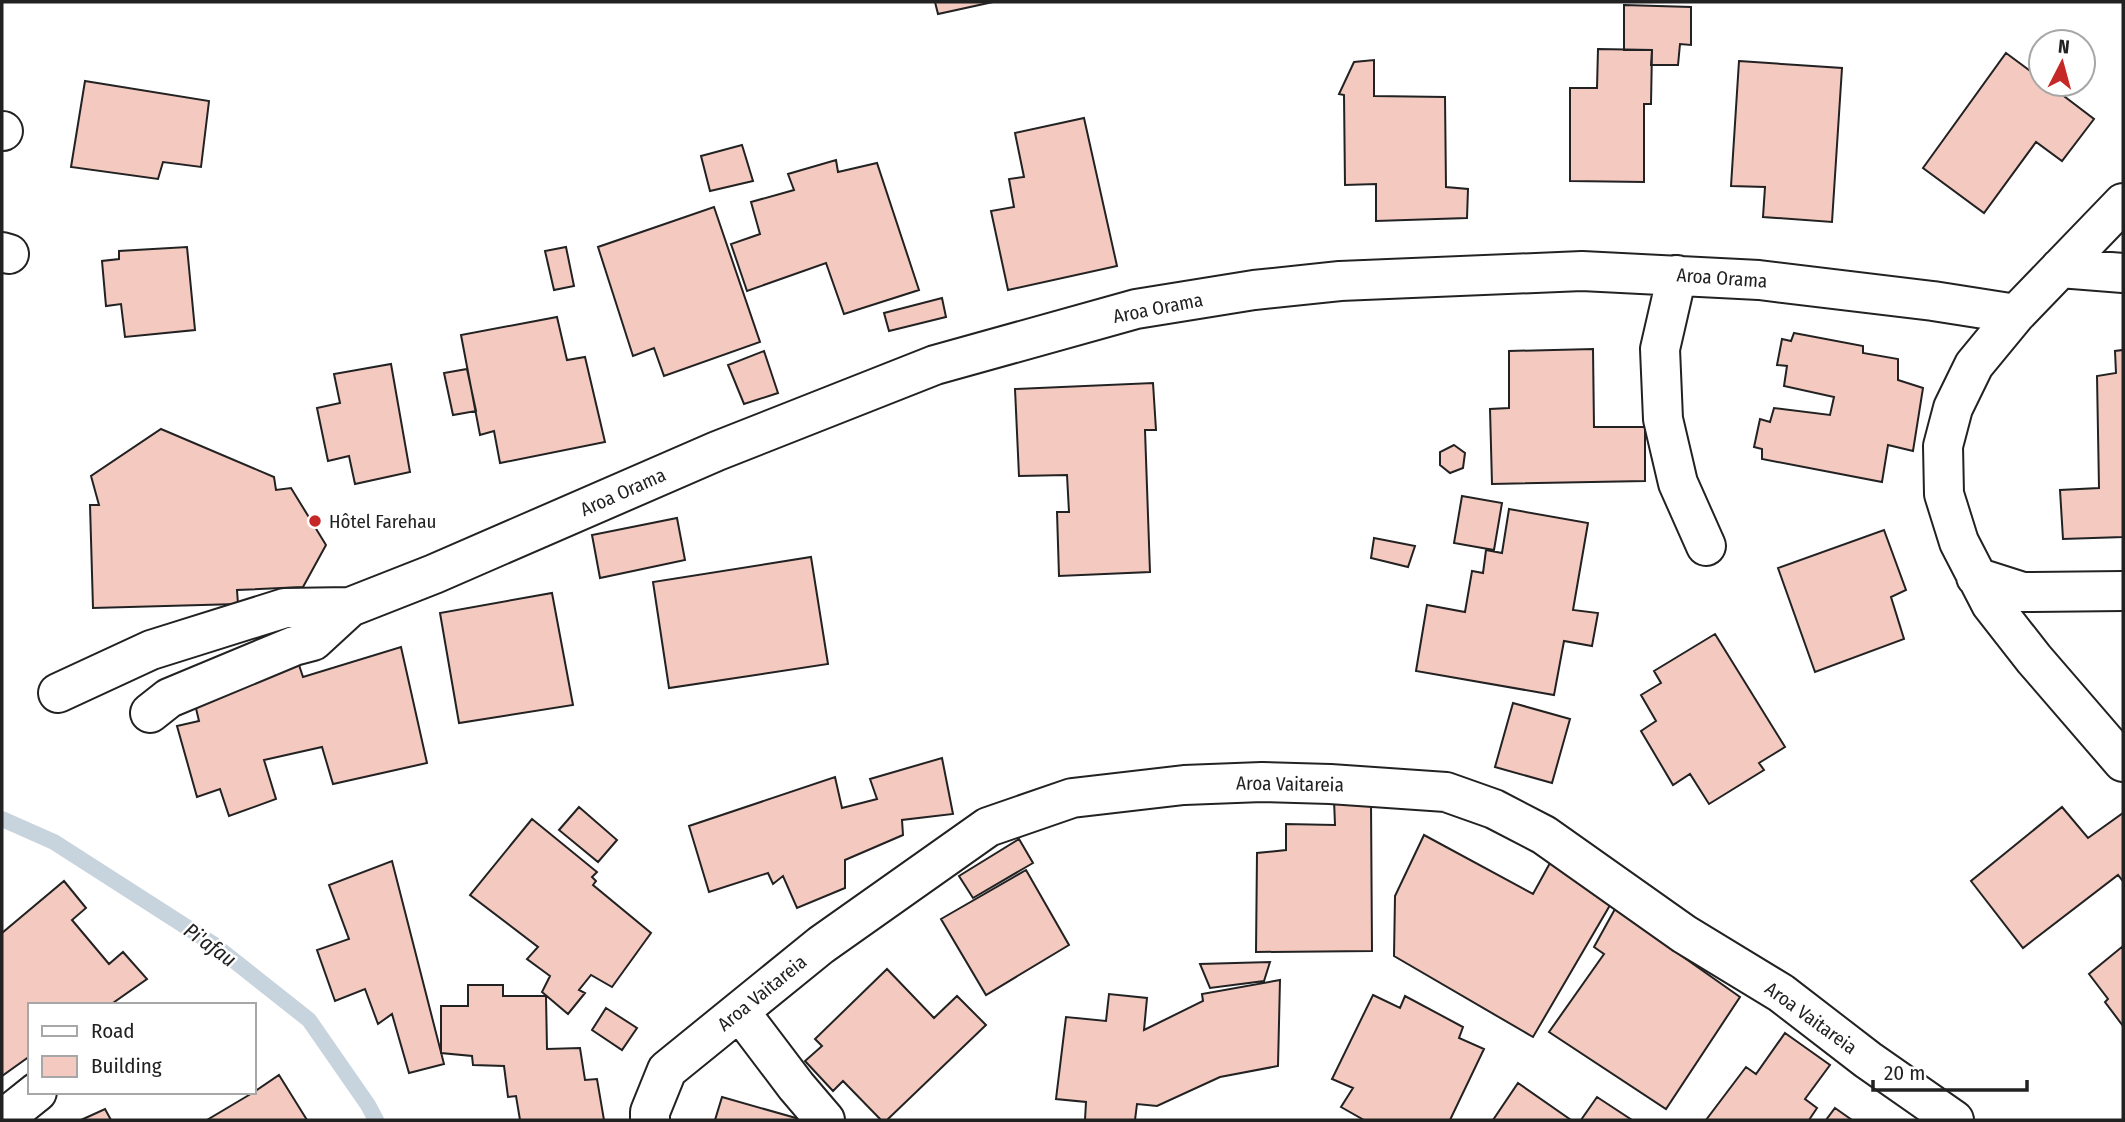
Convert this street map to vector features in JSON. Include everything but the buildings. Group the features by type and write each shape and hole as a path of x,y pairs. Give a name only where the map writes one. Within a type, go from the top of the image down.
{"street":[{"path":"2123,203 2016,314 1974,365 1954,408 1943,446 1944,494 1959,542 1991,604 2123,762"},
{"path":"2060,268 2123,273"},
{"name":"Aroa Orama","path":"350,607 434,574 717,451 935,365 1136,309 1254,290 1340,281 1581,271 1759,280 2016,314"},
{"path":"1677,275 1660,349 1662,419 1678,483 1706,546"},
{"path":"1976,577 2023,592 2123,591"},
{"path":"58,693 151,650 285,608 350,607"},
{"path":"150,713 169,698 294,646 313,642 350,607"},
{"name":"Aroa Vaitareia","path":"650,1120 650,1112 667,1070 821,945 988,827 1072,798 1184,785 1262,782 1446,792 1494,809 1544,835 1684,934 1781,993 1868,1060 1954,1120"},
{"path":"740,1012 825,1120"},
{"path":"2,1120 34,1094"}],"waterway":[{"name":"Pi'afau","path":"2,819 54,842 213,944 309,1020 376,1120"}],"place":[{"name":"Hôtel Farehau","path":"315,521"}]}
